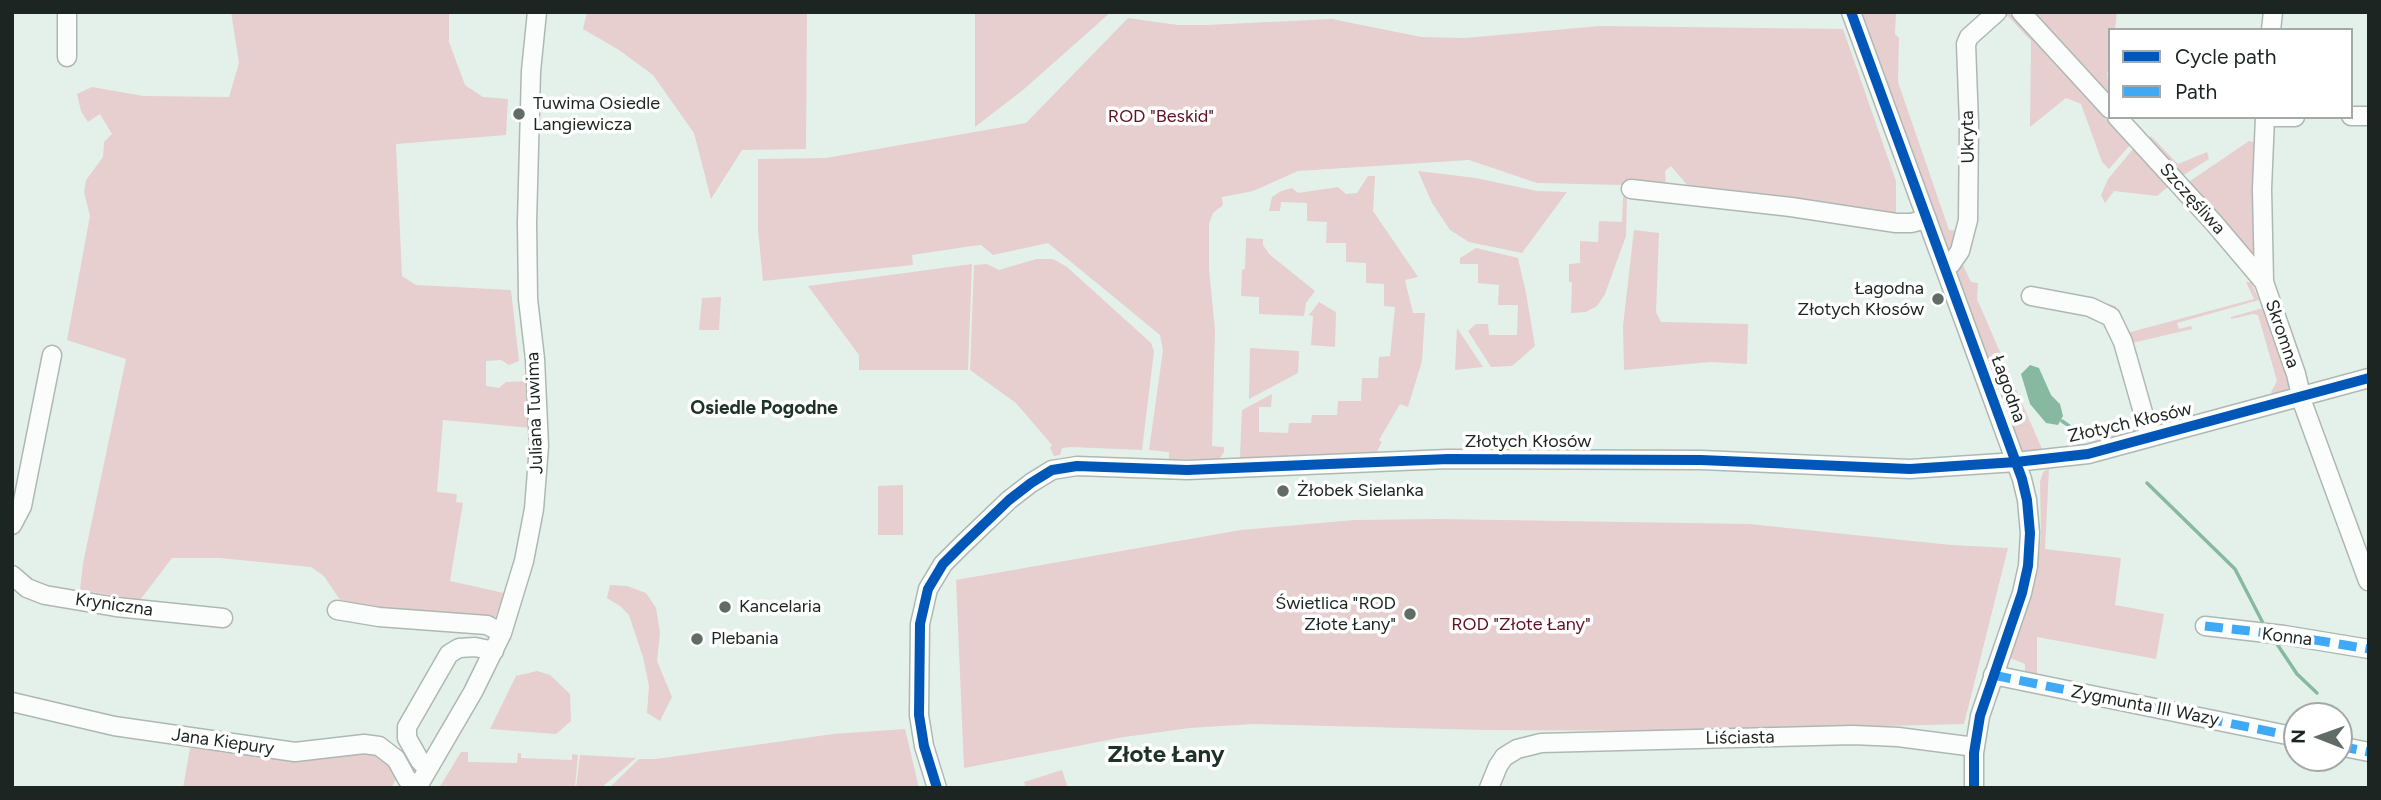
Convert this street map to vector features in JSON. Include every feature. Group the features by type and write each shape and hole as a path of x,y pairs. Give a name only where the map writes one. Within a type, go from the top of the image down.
{"street":[{"path":"67,12 67,57"},
{"name":"Juliana Tuwima","path":"417,787 472,692 502,633 527,549 538,479 538,410 528,299 527,246 530,95 537,12"},
{"name":"Łagodna","path":"1851,12 2016,462 2027,500 2030,548 2022,593 1980,716 1975,747 1974,788"},
{"name":"Ukryta","path":"1945,267 1951,264 1961,251 1968,220 1966,44 1969,37 1997,12"},
{"path":"2021,12 2108,107"},
{"name":"Szczęśliwa","path":"2119,119 2264,282"},
{"name":"Skromna","path":"2267,119 2262,189 2264,282 2301,396 2368,581"},
{"path":"1631,189 1791,207 1896,223 1927,219"},
{"path":"2031,296 2091,307 2110,317 2123,342 2150,437"},
{"path":"12,525 22,506 52,355"},
{"name":"Złotych Kłosów","path":"937,788 924,746 919,715 920,624 928,589 943,564 962,545 1009,500 1031,482 1052,470 1077,466 1188,470 1445,460 1701,460 1910,469 2016,462 2088,454 2369,378"},
{"name":"Kryniczna","path":"12,575 27,588 45,595 116,607 223,618"},
{"path":"337,610 379,617 487,625 502,633"},
{"name":"Konna","path":"2205,626 2369,649"},
{"path":"428,769 420,761 407,738 407,727 449,654 459,648 475,647 494,651"},
{"name":"Zygmunta III Wazy","path":"1993,674 2283,734"},
{"name":"Jana Kiepury","path":"12,702 114,726 295,752 364,744 379,746 396,759 407,779 417,787"},
{"name":"Liściasta","path":"1489,788 1500,761 1517,749 1541,743 1839,735 1898,737 1975,747"}],"green space":[{"path":"231,12 449,12 449,42 465,85 483,97 508,99 506,135 396,144 402,276 416,285 511,290 519,361 509,365 501,360 486,361 486,386 499,388 506,382 531,381 532,428 443,420 437,492 457,494 456,502 463,503 450,581 504,593 494,621 389,612 340,600 324,576 311,567 219,558 172,558 140,600 80,590 83,563 126,359 67,340 90,216 84,192 86,180 103,157 104,142 112,134 100,114 88,122 81,111 77,94 92,87 143,96 229,97 239,63"},
{"path":"587,12 807,12 806,149 742,150 711,199 694,133 653,75 619,50 583,29"},
{"path":"975,12 1111,12 1023,90 975,127"},
{"path":"1859,12 1896,12 1895,34 1899,38 1898,82 1949,230 1959,231 1965,199 1957,247 1948,253"},
{"path":"2008,12 2130,145 2109,169 2102,162 2081,104 2066,98 2030,127 2031,41 2008,16 2005,17 2003,13"},
{"path":"2031,12 2117,12 2115,28 2108,28 2108,97"},
{"name":"ROD \"Beskid\"","path":"1128,18 1178,25 1332,19 1421,37 1465,38 1600,26 1843,29 1896,181 1896,216 1689,187 1671,166 1665,171 1666,186 1537,183 1469,160 1298,171 1253,191 1222,197 1223,205 1213,213 1209,224 1209,269 1215,330 1212,446 1224,447 1219,460 1169,459 1169,452 1149,450 1163,350 1160,335 1048,243 993,255 981,245 972,246 912,255 913,265 763,281 758,229 758,159 826,158 1026,123"},
{"path":"2151,136 2178,164 2207,152 2209,159 2182,176 2147,140"},
{"path":"2249,141 2256,147 2255,255 2251,257 2189,186 2190,181"},
{"path":"2133,149 2168,187 2157,196 2114,191 2105,203 2101,195 2108,179"},
{"path":"1418,171 1476,178 1537,191 1567,192 1522,253 1469,242 1450,230 1432,203"},
{"path":"1368,176 1375,176 1373,211 1418,277 1405,280 1413,313 1425,313 1422,361 1408,407 1400,404 1379,440 1382,442 1376,453 1242,461 1242,410 1272,394 1271,407 1259,407 1259,432 1288,433 1289,423 1311,423 1312,415 1337,415 1338,401 1361,401 1362,378 1378,378 1379,357 1390,356 1395,307 1384,306 1384,284 1366,283 1366,263 1346,262 1346,243 1326,243 1327,222 1307,221 1307,203 1281,202 1280,211 1269,211 1272,197 1281,191 1292,188 1298,193 1338,187 1346,194 1357,193"},
{"path":"1623,197 1627,197 1626,236 1605,294 1597,306 1586,312 1571,313 1572,282 1569,282 1569,264 1580,263 1580,241 1598,242 1599,221 1622,222"},
{"path":"1634,230 1659,233 1656,312 1661,322 1748,324 1747,364 1710,362 1624,370 1623,326"},
{"path":"1246,238 1263,239 1263,245 1269,254 1315,291 1306,303 1304,316 1259,314 1259,297 1241,296"},
{"path":"1476,248 1518,258 1535,346 1512,366 1491,367 1468,331 1476,324 1488,324 1489,335 1517,335 1518,305 1498,305 1499,285 1478,283 1478,264 1460,264 1460,258"},
{"path":"1036,259 1053,259 1067,267 1151,343 1154,351 1142,450 1071,447 1062,448 1060,455 1054,456 1050,448 1052,445 1016,403 970,370 974,265 987,264 999,270"},
{"path":"1962,263 1971,282 1978,283 1977,299 2042,449 2083,444 2134,428 2137,430 2083,447 2028,452 2022,450 2017,445 1957,281 1958,269"},
{"path":"972,264 968,370 859,370 859,355 808,286"},
{"path":"2246,282 2251,282 2259,300 2177,323 2179,329 2191,326 2192,329 2132,343 2097,305 2098,301 2116,306 2127,333 2254,299"},
{"path":"721,297 719,330 699,330 702,298"},
{"path":"1319,302 1336,312 1335,347 1311,345 1313,316 1309,315"},
{"path":"2263,308 2272,338 2277,339 2291,384 2286,392 2273,396 2271,392 2277,381 2258,315 2231,319"},
{"path":"1457,328 1483,367 1455,370"},
{"path":"1250,348 1299,351 1298,373 1249,399"},
{"path":"2049,468 2045,549 2121,558 2115,605 2164,614 2156,659 2037,637 2037,678 2025,679 2025,664 2010,658 2037,573 2041,536 2040,482 2043,472"},
{"path":"903,485 903,535 878,535 878,486"},
{"name":"ROD \"Złote Łany\"","path":"1354,520 1749,524 1951,545 2008,548 1964,724 1693,731 1484,730 1253,724 1190,728 1124,737 964,768 956,580 1241,530"},
{"path":"610,585 627,586 646,593 656,608 660,633 657,661 672,697 660,721 647,713 649,686 643,657 629,615 607,598"},
{"path":"537,671 550,675 570,694 571,721 556,734 490,729 516,676"},
{"path":"905,729 919,788 609,788 639,759 656,759 833,734"},
{"path":"191,742 365,752 376,754 390,763 398,776 391,788 183,788"},
{"path":"461,752 468,752 468,762 517,763 518,753 521,753 521,758 572,760 572,754 578,755 575,788 439,788"},
{"path":"580,755 636,758 601,788 576,788"},
{"path":"1062,770 1068,788 1026,788 1024,782"}],"shaded area":[{"path":"2030,365 2039,368 2051,395 2060,404 2063,416 2058,425 2046,423 2030,404 2021,374"}],"waterway":[{"path":"2062,421 2088,439"},
{"path":"2147,483 2235,569 2264,625"},
{"path":"2275,641 2297,674 2317,693"}],"marked path":[{"path":"2205,626 2369,649"},
{"path":"1993,675 2283,734"},
{"path":"2353,749 2369,752"}],"cycle path":[{"path":"1851,12 2022,479 2027,500 2030,533 2028,566 2022,593 1980,716 1974,753 1974,788"},
{"path":"937,788 924,746 919,715 920,624 928,589 943,564 962,545 1009,500 1052,470 1077,466 1187,470 1448,459 1701,460 1910,469 2016,462 2088,454 2369,378"}],"place":[{"name":"Tuwima Osiedle Langiewicza","path":"519,114"},
{"name":"Łagodna Złotych Kłosów","path":"1938,299"},
{"name":"Żłobek Sielanka","path":"1283,491"},
{"name":"Kancelaria","path":"725,607"},
{"name":"Świetlica \"ROD Złote Łany\"","path":"1410,614"},
{"name":"Plebania","path":"697,639"}],"district":[{"name":"Osiedle Pogodne","path":"764,408"},
{"name":"Złote Łany","path":"1166,755"}]}
